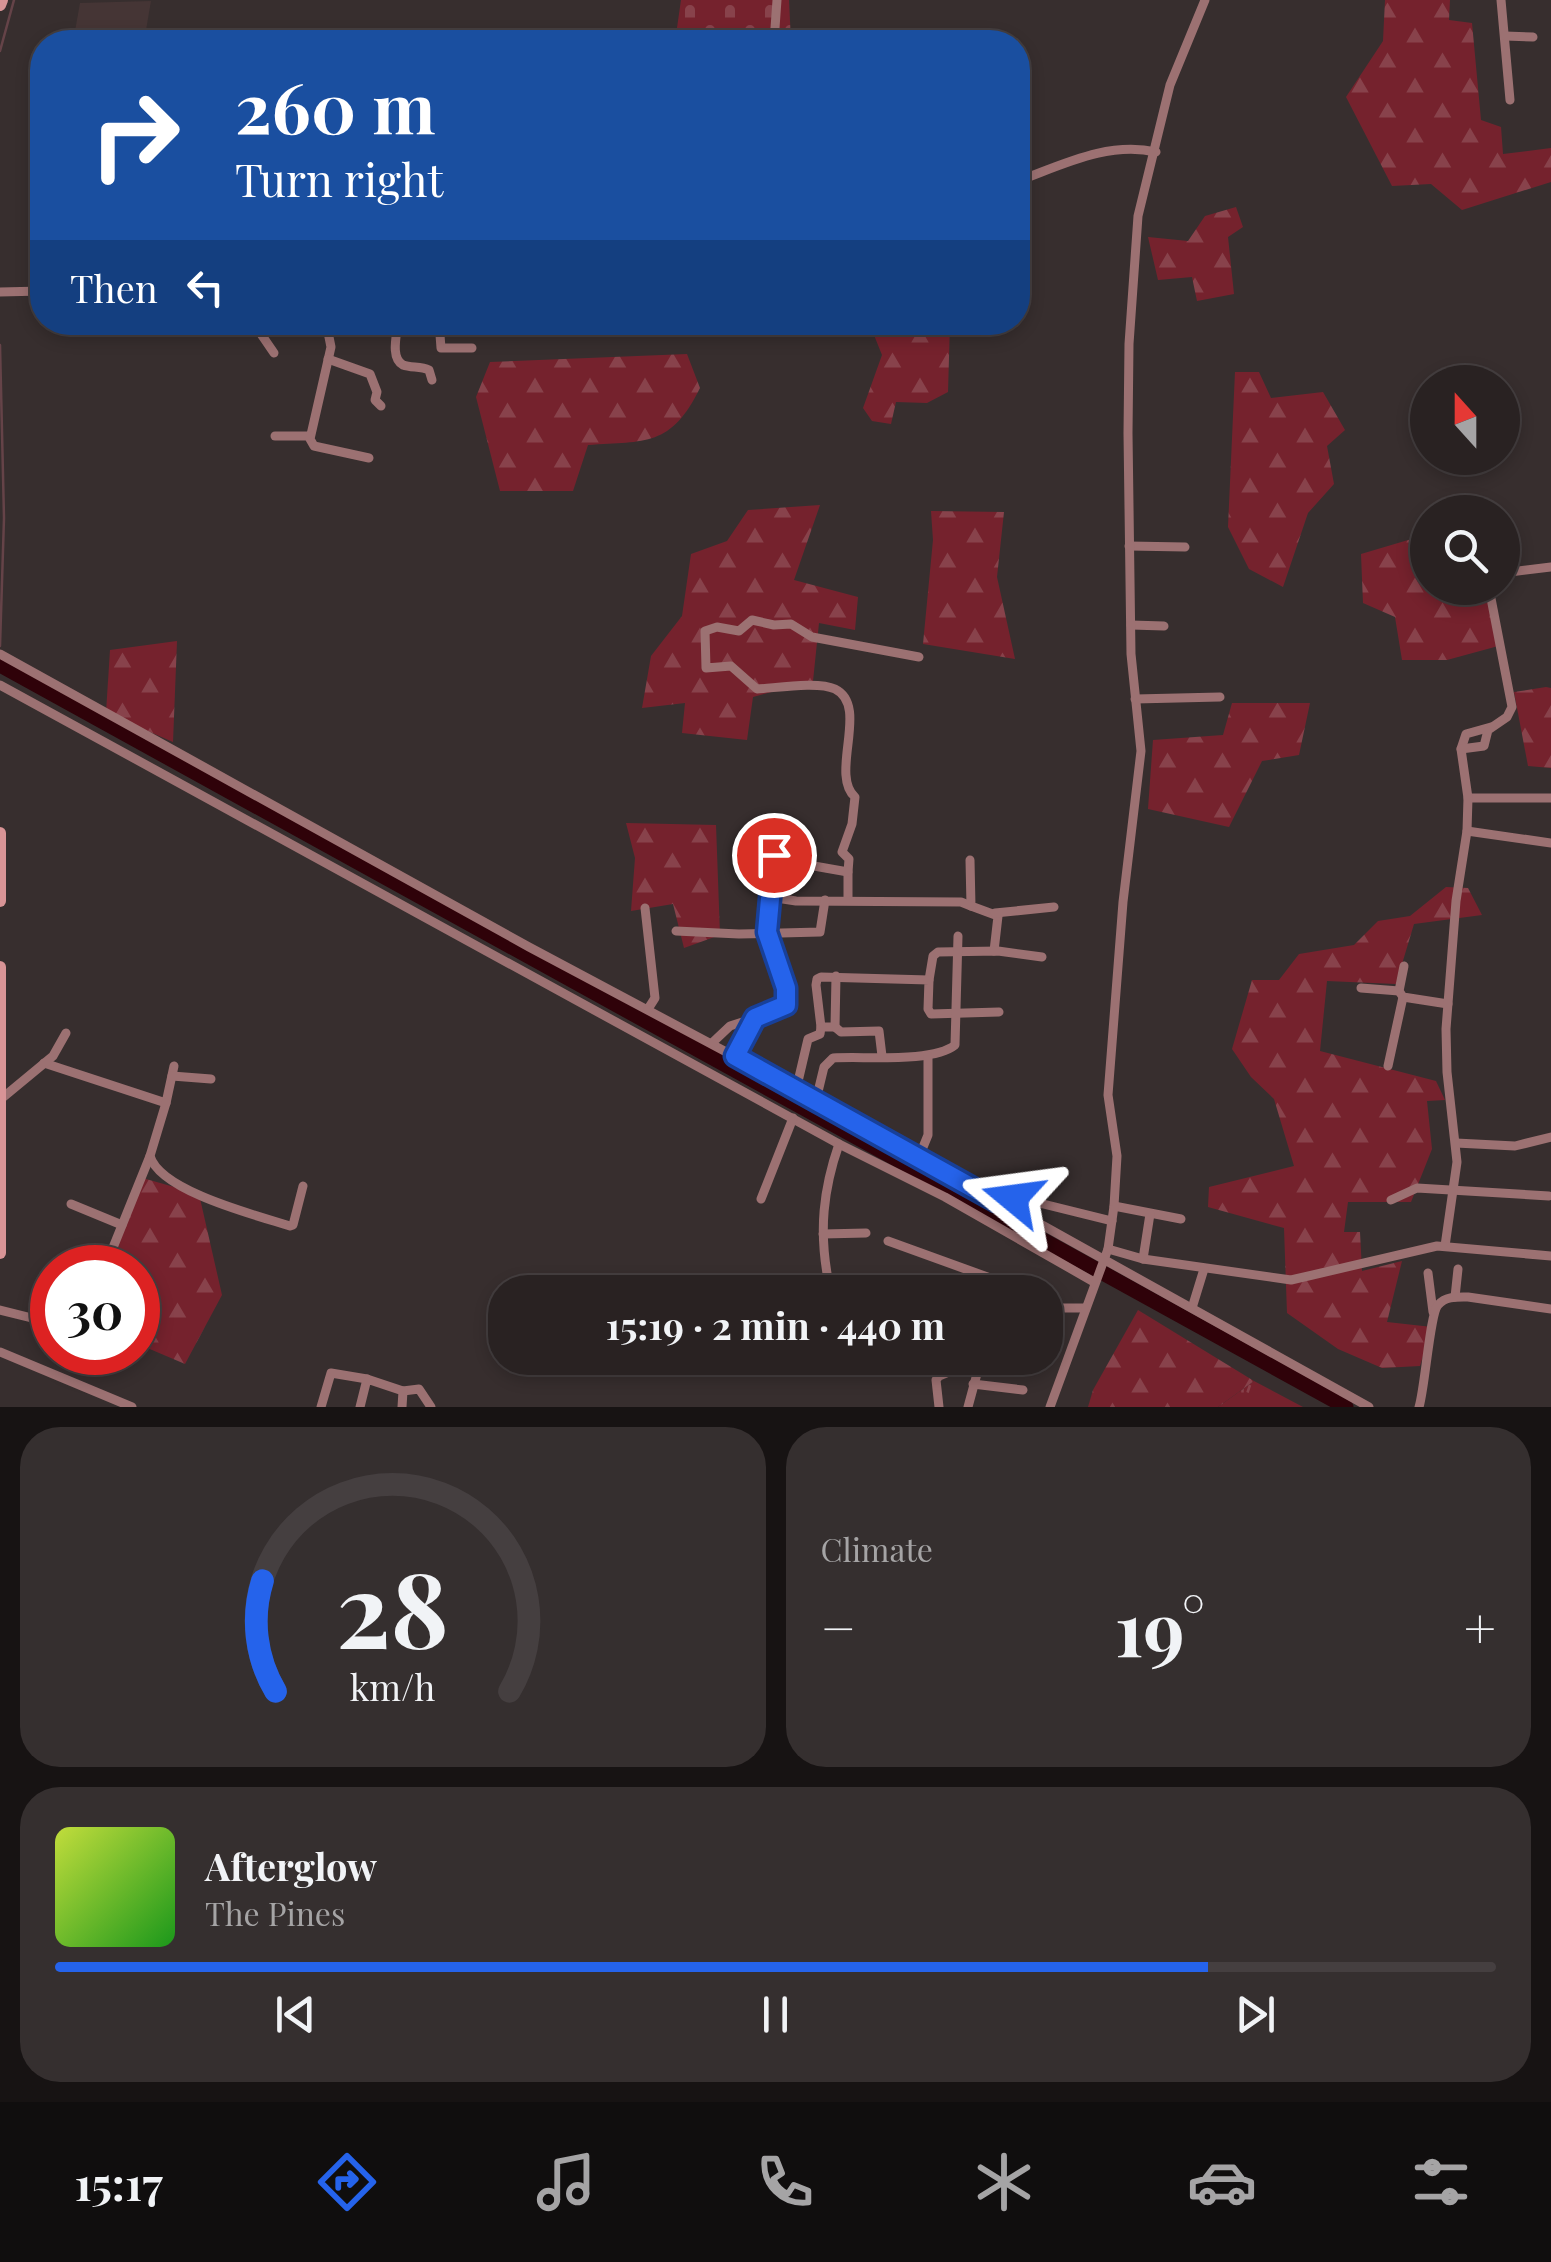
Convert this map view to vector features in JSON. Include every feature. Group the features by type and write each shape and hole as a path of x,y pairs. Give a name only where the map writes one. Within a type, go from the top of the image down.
{"main road":[{"path":"0,833 0,901"},
{"path":"0,966 0,1253"}],"street":[{"path":"775,30 778,0"},
{"path":"1050,1407 1105,1257 1114,1206 1116,1156 1108,1095 1140,751 1131,626 1128,344 1138,216 1177,64 1205,0"},
{"path":"1501,0 1510,100"},
{"path":"1505,36 1533,37"},
{"path":"1030,177 1105,150 1139,148 1156,152"},
{"path":"0,292 30,291"},
{"path":"262,335 274,354"},
{"path":"329,335 331,347 310,436 314,446 369,458"},
{"path":"397,335 398,360 403,365 424,367 432,380"},
{"path":"440,335 441,348 472,348"},
{"path":"328,359 370,374 376,388 375,400 381,406"},
{"path":"275,436 310,436"},
{"path":"1129,546 1185,547"},
{"path":"1520,571 1551,567"},
{"path":"1445,1246 1454,1193 1456,1143 1447,1072 1448,1004 1456,902 1467,831 1468,798 1461,749 1466,734 1507,718 1512,707 1492,605"},
{"path":"848,900 849,859 842,852 852,824 855,797 846,784 849,716 844,696 818,686 757,690 731,666 706,668 706,630 718,627 739,631 752,620 774,626 791,624 812,637 919,657"},
{"path":"1131,626 1164,626"},
{"path":"0,654 529,947 1105,1257 1369,1407"},
{"path":"0,685 1095,1280"},
{"path":"1135,699 1220,697"},
{"path":"1461,749 1484,746 1491,727"},
{"path":"1468,798 1551,798"},
{"path":"1467,831 1551,843"},
{"path":"712,1043 730,1026 786,1005 786,988 767,932 775,854 795,856 798,863 848,872"},
{"path":"970,860 972,906"},
{"path":"770,897 962,902 996,913 1054,907"},
{"path":"676,931 820,932 824,900"},
{"path":"645,908 655,998 648,1008"},
{"path":"994,951 996,913"},
{"path":"816,1100 828,1060 928,1056 956,1045 958,936"},
{"path":"998,1012 929,1012 928,980 934,952 994,951 1042,957"},
{"path":"1388,1066 1404,966"},
{"path":"796,1090 808,1039 820,1034 816,979 836,976 928,980"},
{"path":"836,976 835,1026 841,1032 880,1031 882,1056"},
{"path":"1361,988 1448,1004"},
{"path":"735,1056 755,1018"},
{"path":"821,1027 835,1026"},
{"path":"2,1099 61,1046 66,1033"},
{"path":"919,1158 928,1134 928,1056"},
{"path":"44,1063 166,1103"},
{"path":"114,1245 150,1156 173,1071 212,1079"},
{"path":"761,1199 793,1118"},
{"path":"1456,1143 1514,1146 1551,1137"},
{"path":"828,1275 823,1234 825,1190 839,1144"},
{"path":"150,1156 158,1174 208,1200 290,1226 303,1186"},
{"path":"1391,1200 1417,1188 1548,1196"},
{"path":"996,1201 1030,1200 1112,1221"},
{"path":"71,1204 122,1226"},
{"path":"1114,1206 1181,1220"},
{"path":"1143,1260 1150,1214"},
{"path":"823,1234 866,1234"},
{"path":"888,1241 984,1275"},
{"path":"1105,1257 1291,1280 1445,1246 1551,1256"},
{"path":"1192,1308 1204,1269"},
{"path":"1455,1296 1458,1269"},
{"path":"1419,1407 1428,1372 1433,1312 1428,1273"},
{"path":"1433,1312 1440,1303 1455,1296 1551,1309"},
{"path":"1063,1308 1084,1308"},
{"path":"0,1310 30,1318"},
{"path":"0,1352 132,1407"},
{"path":"321,1407 332,1372 403,1391 419,1389 431,1407"},
{"path":"939,1407 936,1380 941,1375"},
{"path":"968,1407 975,1375"},
{"path":"360,1407 367,1379"},
{"path":"972,1384 1023,1390"},
{"path":"402,1407 403,1391"}],"shaded area":[{"path":"151,1 146,30 75,30 80,3"}],"green space":[{"path":"681,0 789,0 790,30 677,30"},
{"path":"1385,0 1450,0 1449,20 1472,23 1481,120 1501,127 1503,154 1551,148 1551,182 1462,210 1431,184 1392,186 1346,97 1383,41"},
{"path":"1236,207 1243,227 1228,237 1234,294 1197,301 1192,277 1158,280 1148,237 1188,241 1205,216"},
{"path":"874,335 950,335 948,392 927,403 896,402 891,424 872,421 863,408 882,355"},
{"path":"687,354 700,388 667,431 641,441 588,445 573,491 500,491 476,397 490,362"},
{"path":"1235,372 1259,372 1271,398 1323,392 1345,430 1327,446 1334,484 1308,513 1283,587 1249,569 1228,527"},
{"path":"820,505 794,580 858,597 855,630 819,623 813,681 753,697 747,740 682,733 685,703 642,708 651,656 682,616 691,554 727,541 748,510"},
{"path":"931,511 1004,512 997,577 1015,659 923,644 933,540"},
{"path":"1410,539 1410,605 1495,605 1502,645 1447,660 1402,660 1395,617 1363,603 1361,554"},
{"path":"177,641 173,742 106,713 110,650"},
{"path":"1551,688 1551,768 1528,766 1514,692"},
{"path":"1232,703 1310,703 1299,755 1262,761 1229,827 1148,809 1153,740 1223,735"},
{"path":"626,823 716,825 720,935 684,948 673,904 631,911 635,858"},
{"path":"1446,887 1468,888 1482,915 1414,924 1396,984 1327,981 1320,1051 1436,1081 1445,1100 1427,1101 1432,1149 1411,1202 1348,1202 1344,1232 1360,1232 1362,1271 1402,1261 1387,1322 1432,1327 1420,1366 1382,1368 1338,1349 1287,1313 1284,1228 1208,1207 1209,1187 1294,1166 1274,1099 1251,1077 1232,1049 1252,980 1279,980 1299,954 1354,945 1378,921 1410,916"},
{"path":"139,1177 199,1194 222,1295 185,1364 160,1353 160,1245 114,1245"},
{"path":"1138,1310 1254,1381 1218,1407 1088,1407 1093,1390"},
{"path":"1254,1381 1303,1407 1218,1407"}],"waterway":[{"path":"0,51 14,0"},
{"path":"0,345 4,518 0,646"},
{"path":"0,665 1346,1407"}],"route":[{"path":"774,855 767,932 786,988 786,1005 755,1018 735,1056 996,1201 1013,1198"}]}
